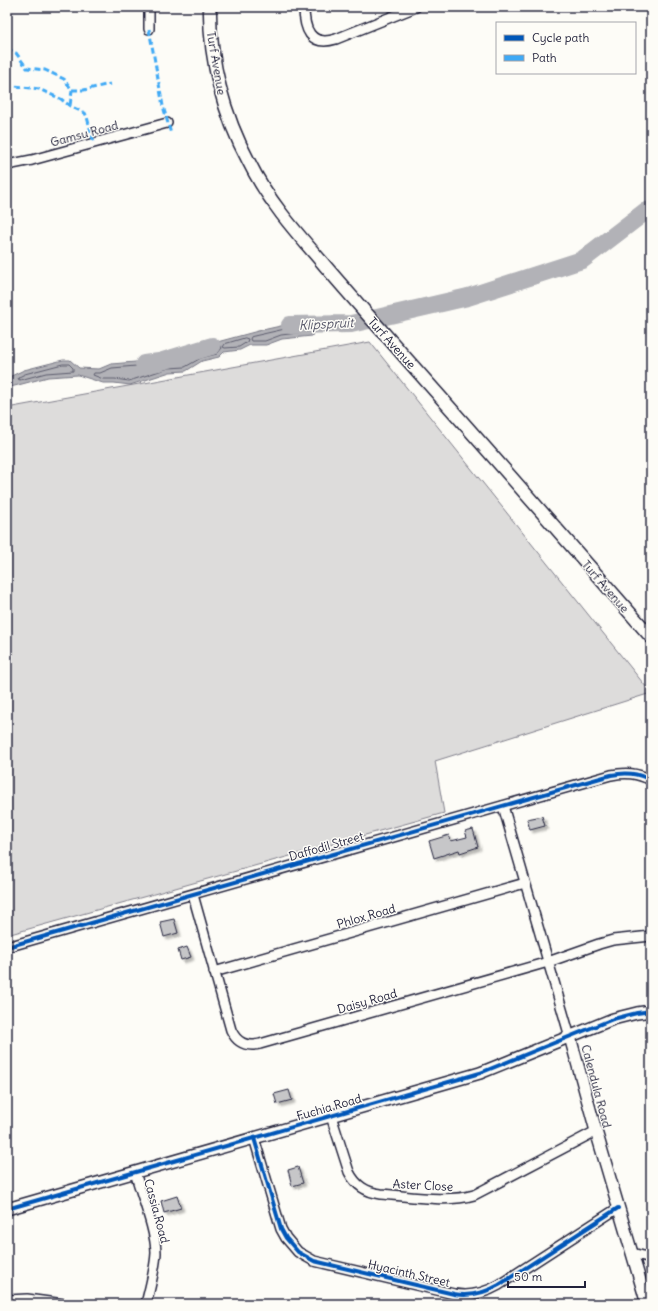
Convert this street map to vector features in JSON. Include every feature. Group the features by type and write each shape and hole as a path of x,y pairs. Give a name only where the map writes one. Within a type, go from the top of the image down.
{"main road":[{"name":"Turf Avenue","path":"210,7 212,44 219,82 230,118 249,164 274,204 342,286 651,637"}],"street":[{"path":"149,7 149,29"},
{"path":"304,7 305,22 309,34 318,41 324,42 336,39 416,7"},
{"name":"Gamsu Road","path":"7,165 32,160 167,123"},
{"name":"Daffodil Street","path":"7,947 619,774 632,773 651,780"},
{"name":"Calendula Road","path":"503,806 618,1208 648,1303"},
{"name":"Phlox Road","path":"214,972 525,883"},
{"name":"Daisy Road","path":"193,895 233,1035 243,1044 255,1045 548,962 613,940 651,936"},
{"name":"Fuchia Road","path":"7,1209 480,1073 613,1019 651,1011"},
{"name":"Aster Close","path":"331,1116 349,1172 353,1180 359,1186 373,1193 455,1199 474,1195 596,1131"},
{"name":"Hyacinth Street","path":"254,1138 277,1219 286,1238 298,1252 314,1261 454,1294 467,1295 484,1293 499,1285 618,1208"},
{"name":"Cassia Road","path":"134,1172 152,1231 156,1251 155,1264 146,1304"},
{"path":"632,1253 651,1258"},
{"path":"7,1300 27,1299 64,1304"}],"shaded area":[{"path":"370,342 651,693 435,761 444,813 7,935 7,408"}],"water":[{"path":"294,323 314,323 312,336 282,339 266,345 250,345 240,350 224,352 219,357 202,361 186,371 170,372 130,385 103,383 78,375 48,377 7,388 7,378 24,370 63,360 70,360 79,368 99,369 111,364 184,358 195,348"}],"building":[{"path":"542,816 545,826 530,830 527,819"},
{"path":"473,829 478,847 460,853 459,850 434,858 429,841 449,835 451,841 467,837 465,831"},
{"path":"174,919 178,933 164,937 160,922"},
{"path":"187,947 191,957 181,960 178,950"},
{"path":"289,1090 292,1100 277,1104 274,1094"},
{"path":"298,1167 303,1183 292,1186 288,1170"},
{"path":"177,1196 181,1208 164,1213 161,1201"}],"waterway":[{"name":"Klipspruit","path":"290,325 351,324 468,297 582,260 646,211 651,210"},
{"name":"Klipspruit","path":"144,364 159,362 212,346"}],"marked path":[{"path":"149,29 163,106 171,134"},
{"path":"7,49 16,53 27,68 45,70 64,79 72,90 70,106"},
{"path":"72,90 84,90 110,84"},
{"path":"7,85 39,89 61,99 70,106 85,113 94,143"}],"cycle path":[{"path":"7,947 611,775 631,774 651,780"},
{"path":"7,1209 480,1073 613,1019 651,1011"},
{"path":"254,1138 281,1229 286,1238 298,1252 314,1261 454,1294 472,1295 494,1288 618,1208"}]}
